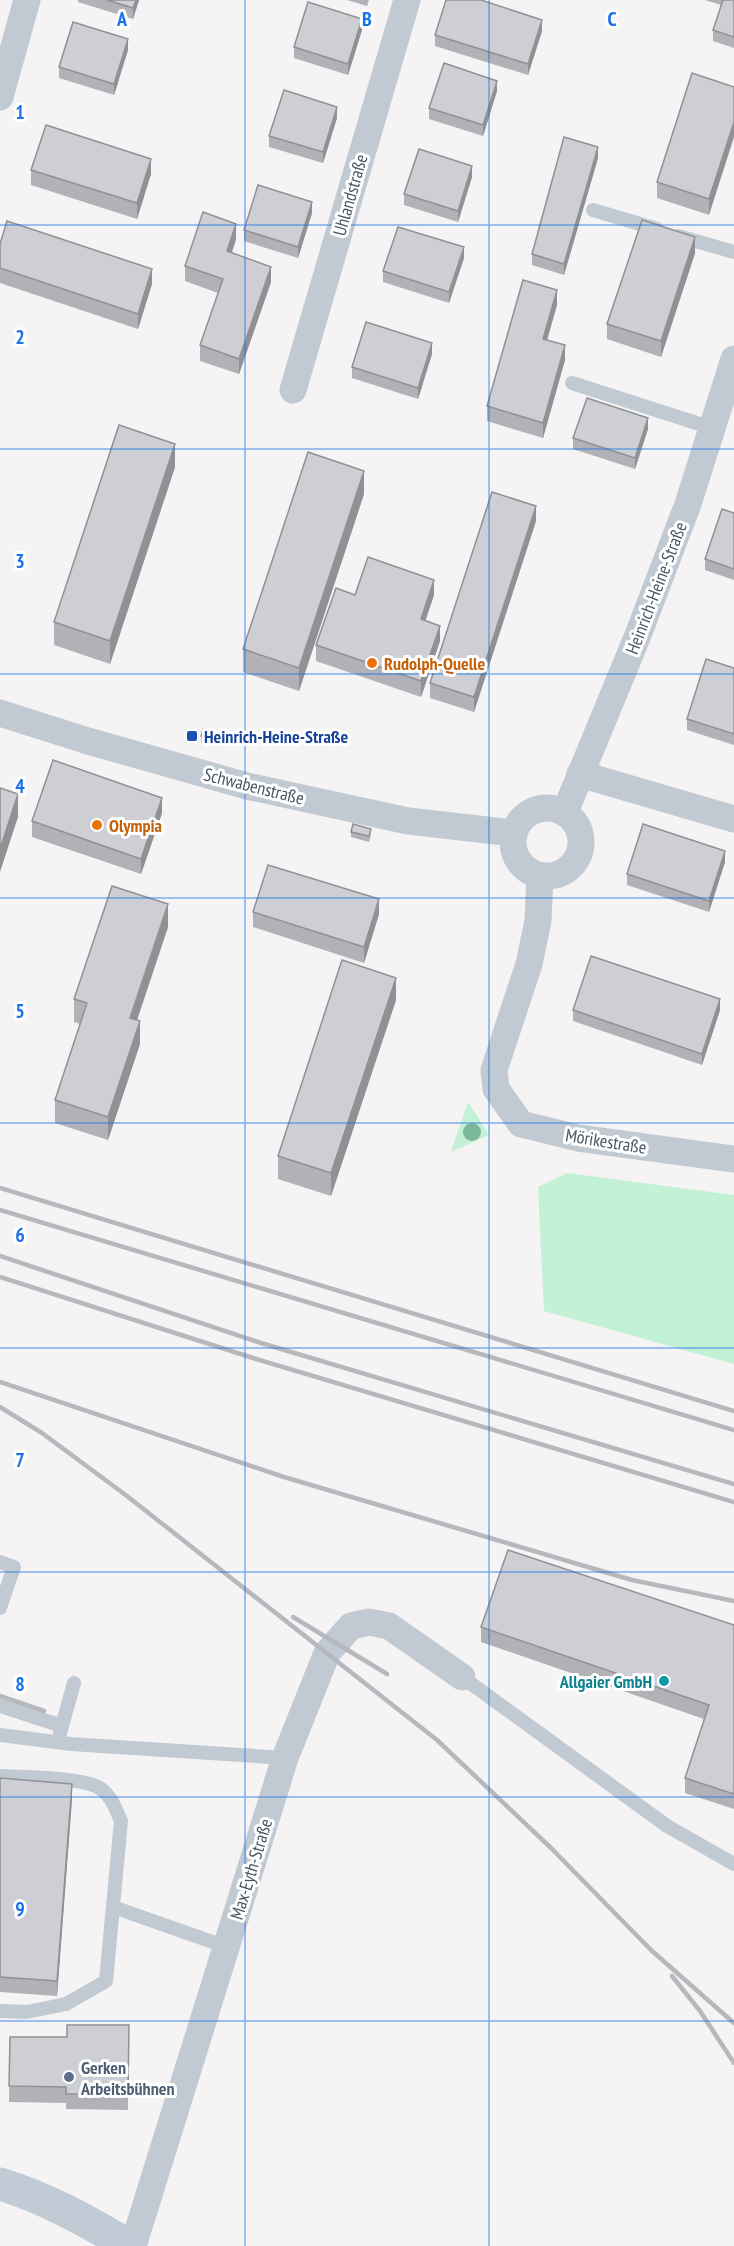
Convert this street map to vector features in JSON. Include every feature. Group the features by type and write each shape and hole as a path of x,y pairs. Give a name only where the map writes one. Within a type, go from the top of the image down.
{"main road":[{"path":"0,2184 31,2193 129,2246"}],"street":[{"path":"0,97 27,0"},
{"name":"Uhlandstraße","path":"293,390 407,0"},
{"name":"Heinrich-Heine-Straße","path":"565,812 649,608 688,504 734,359"},
{"name":"Schwabenstraße","path":"0,713 88,741 271,792 408,821 514,833"},
{"path":"580,774 734,819"},
{"path":"545,807 565,812 573,819 582,839 577,859 561,873 551,876 540,876 530,872 515,854 514,833 518,823 525,815 545,807"},
{"name":"Mörikestraße","path":"540,876 538,921 529,964 495,1070 496,1089 521,1124 578,1138 734,1159"},
{"name":"Max-Eyth-Straße","path":"133,2246 285,1758 327,1653 351,1626 369,1622 389,1626 462,1677"}],"lane":[{"path":"593,210 734,252"},
{"path":"572,383 712,428"},
{"path":"0,1562 14,1567 0,1608"},
{"path":"462,1677 667,1826 734,1864"},
{"path":"57,1742 74,1683"},
{"path":"0,1706 62,1726"},
{"path":"0,1735 57,1742 285,1758"},
{"path":"0,1776 84,1782 100,1788 111,1799 121,1821 106,1981 66,2004 27,2012 0,2011"},
{"path":"112,1907 227,1947"}],"green space":[{"path":"468,1102 489,1135 451,1152"},
{"path":"567,1173 734,1195 734,1364 544,1311 538,1187"}],"building":[{"path":"107,0 136,0 133,8"},
{"path":"446,0 481,0 542,20 528,64 435,35"},
{"path":"723,0 734,0 734,37 713,30"},
{"path":"308,2 362,19 348,64 294,47"},
{"path":"73,22 128,39 114,84 59,67"},
{"path":"444,63 497,81 483,125 429,108"},
{"path":"692,73 734,87 734,122 709,199 657,182"},
{"path":"284,90 337,107 323,152 269,136"},
{"path":"46,125 151,159 137,203 31,170"},
{"path":"564,137 598,147 564,264 532,254"},
{"path":"419,149 472,166 458,211 404,194"},
{"path":"258,185 312,202 298,247 244,230"},
{"path":"203,212 236,224 227,251 271,267 239,359 200,345 223,279 185,266"},
{"path":"642,220 695,237 661,341 607,324"},
{"path":"7,221 152,269 138,314 0,268 0,244"},
{"path":"398,227 464,247 449,292 383,271"},
{"path":"523,280 557,290 543,339 565,345 543,423 487,406"},
{"path":"366,322 432,343 418,388 352,367"},
{"path":"587,398 648,418 635,458 573,438"},
{"path":"119,425 175,444 110,641 54,622"},
{"path":"308,452 364,471 299,668 243,649"},
{"path":"492,492 536,506 474,697 430,683"},
{"path":"722,509 734,513 734,569 705,559"},
{"path":"368,557 434,580 421,619 440,626 421,681 316,645 336,588 355,595"},
{"path":"706,659 734,668 734,734 687,719"},
{"path":"203,729 218,733 216,740 201,736"},
{"name":"Olympia","path":"53,760 162,798 141,859 32,821"},
{"path":"0,788 18,794 0,849"},
{"path":"353,824 371,829 369,836 351,832"},
{"path":"643,824 725,851 709,901 627,874"},
{"path":"268,865 379,899 364,947 253,912"},
{"path":"112,886 168,904 130,1018 140,1021 108,1117 55,1100 87,1003 74,999"},
{"path":"591,956 720,999 702,1054 573,1010"},
{"path":"342,960 396,978 331,1173 278,1156"},
{"name":"Allgaier GmbH","path":"508,1550 734,1625 734,1794 685,1778 709,1705 481,1627"},
{"path":"0,1778 72,1784 57,1981 0,1977"},
{"name":"Gerken Arbeitsbühnen","path":"67,2025 129,2025 128,2094 66,2094 66,2087 9,2086 10,2037 67,2037"}],"railway":[{"path":"0,1188 734,1411"},
{"path":"0,1210 734,1430"},
{"path":"0,1256 261,1343 734,1484"},
{"path":"0,1277 253,1358 734,1502"},
{"path":"0,1382 284,1477 632,1580 734,1601"},
{"path":"0,1407 42,1433 127,1496 437,1740 551,1848 651,1950 734,2023"},
{"path":"293,1617 387,1674"},
{"path":"0,1696 44,1711"},
{"path":"672,1976 700,2011 734,2063"}],"place":[{"name":"Rudolph-Quelle","path":"372,663"},
{"name":"Heinrich-Heine-Straße","path":"192,736"},
{"name":"Olympia","path":"97,825"},
{"name":"Allgaier GmbH","path":"664,1681"},
{"name":"Gerken Arbeitsbühnen","path":"69,2077"}]}
